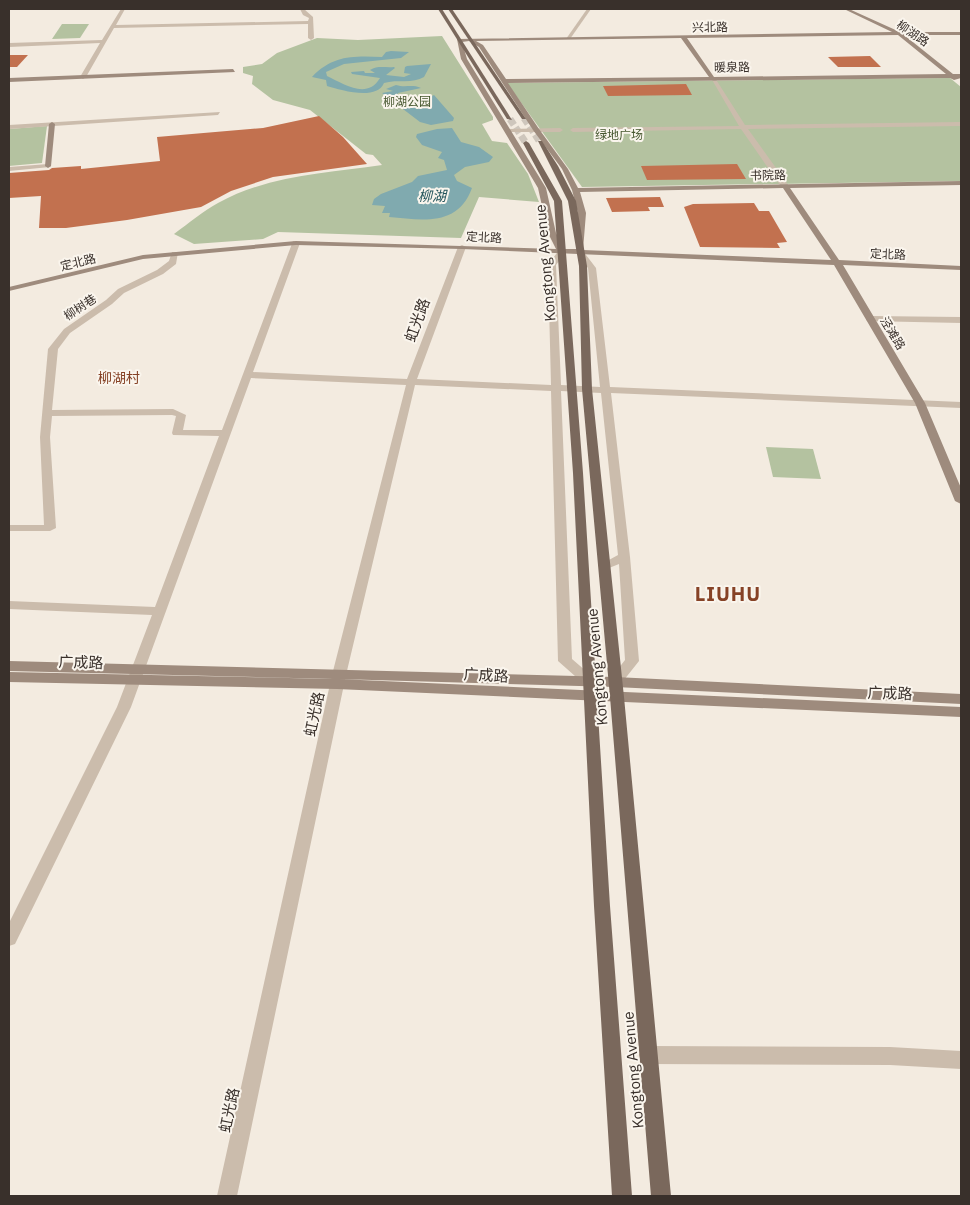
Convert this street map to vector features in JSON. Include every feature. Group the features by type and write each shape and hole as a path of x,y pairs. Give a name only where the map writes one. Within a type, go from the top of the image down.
{"main road":[{"path":"440,9 510,119"},
{"path":"450,9 524,118"},
{"name":"Kongtong Avenue","path":"538,136 572,201 582,266 587,389 617,697 661,1196"},
{"name":"Kongtong Avenue","path":"526,143 558,201 572,389 602,906 622,1196"}],"street":[{"path":"83,77 123,9"},
{"path":"302,9 311,17 311,38"},
{"path":"568,38 589,9"},
{"name":"柳湖路","path":"846,9 899,34 961,84"},
{"name":"柳湖路","path":"855,9 908,34 961,76"},
{"path":"113,27 312,22"},
{"name":"兴北路","path":"459,40 961,33"},
{"path":"683,37 713,78 743,128 785,186"},
{"path":"459,40 464,59 542,188 548,208 552,233 562,252 552,265 565,661 590,681"},
{"path":"470,40 481,46 538,136 565,168 576,190 582,213 580,253 592,268 607,390 632,661 615,682"},
{"path":"9,45 105,42"},
{"path":"9,80 233,71"},
{"name":"暖泉路","path":"503,81 961,76"},
{"path":"9,127 218,113"},
{"path":"9,169 48,166 52,124"},
{"path":"572,130 961,124"},
{"path":"507,131 538,136 560,130"},
{"name":"书院路","path":"576,190 961,184"},
{"name":"泾滩路","path":"785,186 837,263 920,403 961,501"},
{"path":"9,938 124,707 296,243"},
{"name":"定北路","path":"9,289 143,257 296,243 462,247 961,268"},
{"name":"虹光路","path":"227,1196 338,679 411,382 462,247"},
{"name":"柳树巷","path":"9,528 50,528 45,437 53,349 67,331 121,291 160,272 173,262 175,254"},
{"path":"870,319 961,320"},
{"path":"247,375 961,405"},
{"path":"47,413 173,412 181,415 176,433 226,432"},
{"path":"604,566 624,558"},
{"path":"9,605 159,611"},
{"name":"广成路","path":"9,666 135,675"},
{"name":"广成路","path":"9,677 135,675 590,681 961,699"},
{"name":"广成路","path":"338,679 590,696 961,712"},
{"path":"648,1055 890,1056 961,1060"}],"green space":[{"path":"62,24 89,24 80,38 52,39"},
{"name":"柳湖公园","path":"442,36 493,117 493,120 482,124 492,141 507,143 528,174 539,202 479,197 461,238 278,232 263,239 194,244 174,234 212,206 257,186 298,176 382,165 373,155 366,154 310,110 273,100 252,84 253,76 243,73 243,67 262,64 277,53 317,38 358,40"},
{"name":"绿地广场","path":"950,78 961,87 961,181 582,187 507,83"},
{"path":"47,126 42,163 9,166 9,129"},
{"path":"766,447 813,449 821,479 773,477"}],"water":[{"path":"386,52 409,52 401,58 344,64 326,72 327,76 348,86 362,89 375,85 380,78 352,74 351,72 364,71 365,73 375,73 370,70 379,67 394,67 386,75 404,77 411,74 404,73 407,66 431,64 424,77 420,79 384,83 374,92 366,93 349,92 333,88 327,86 326,80 312,77 328,64 344,58 382,57"},
{"path":"396,85 421,88 398,93 396,98 401,99 398,100 399,102 421,102 434,95 454,118 453,121 431,125 420,122 382,93 393,91 386,89"},
{"name":"柳湖","path":"452,128 461,142 479,147 493,157 489,162 465,167 454,175 457,181 472,188 466,201 458,209 438,218 414,219 389,217 390,213 382,213 385,206 372,205 374,199 381,194 412,182 418,176 447,170 444,160 438,158 442,152 422,145 416,137 417,134 437,129"}],"building":[{"path":"9,55 28,55 17,67 9,67"},
{"path":"870,56 881,67 838,67 828,57"},
{"path":"686,84 692,95 608,96 603,86"},
{"path":"319,116 343,137 367,164 273,177 231,191 201,207 66,228 39,228 41,196 9,198 9,173 81,166 81,169 160,161 157,137 263,128"},
{"path":"737,164 746,179 647,180 641,166"},
{"path":"660,197 664,207 648,207 650,211 612,212 606,198"},
{"path":"754,203 759,211 769,211 787,242 777,243 780,248 700,247 684,207 693,204"}],"tunnel":[{"path":"524,118 540,142"},
{"path":"510,119 526,143"}],"district":[{"name":"柳湖村","path":"119,378"},
{"name":"LIUHU","path":"728,593"}]}
